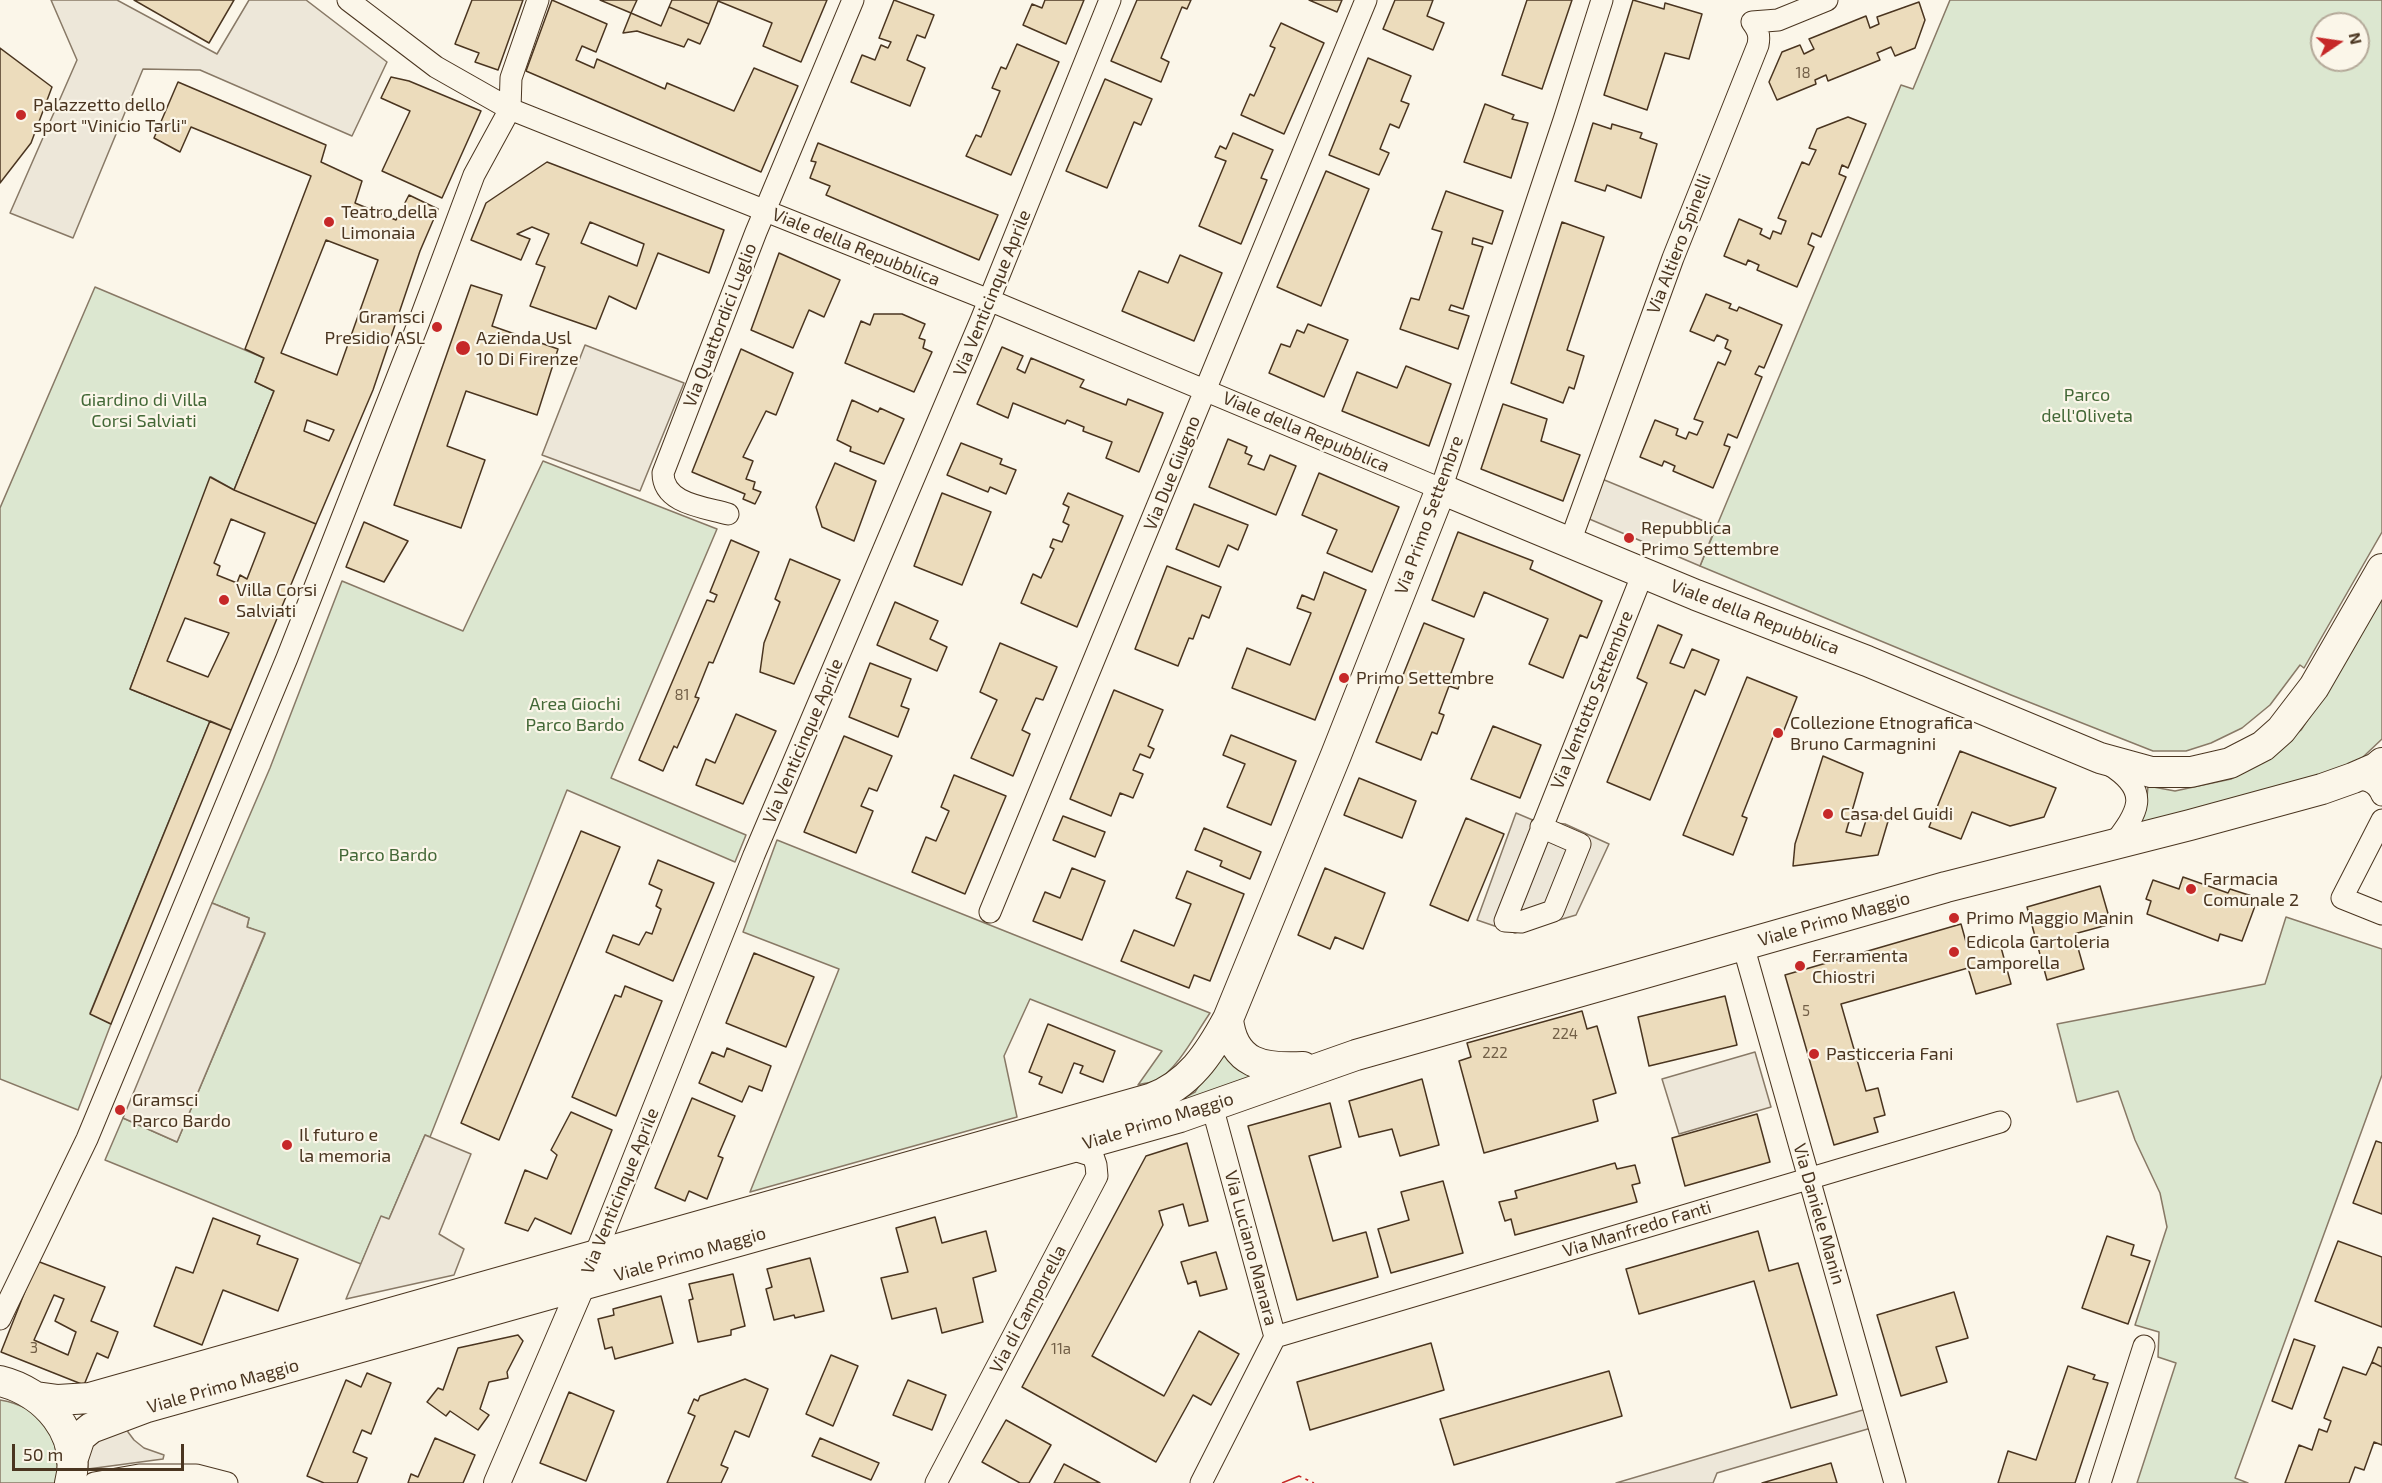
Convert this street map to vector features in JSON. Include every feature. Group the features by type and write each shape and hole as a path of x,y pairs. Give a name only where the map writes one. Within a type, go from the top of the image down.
{"main road":[{"name":"Viale della Repubblica","path":"1441,489 2100,758 2140,769 2178,773 2204,770 2230,763 2263,746 2281,730 2314,687 2382,569"},
{"name":"Via Primo Settembre","path":"1158,1096 1173,1089 1200,1064 1228,1019 1441,489"},
{"name":"Viale Primo Maggio","path":"71,1472 80,1437 91,1428 147,1407 1068,1148 1212,1106 1327,1065 1743,945 2343,782 2376,768 2382,763"},
{"name":"Viale Primo Maggio","path":"1228,1019 1229,1031 1239,1051 1249,1060 1274,1068 1327,1065"},
{"name":"Viale Primo Maggio","path":"36,1397 58,1400 90,1398 1158,1096"},
{"path":"0,1381 15,1385 36,1397 57,1416 70,1442 71,1472"}],"street":[{"name":"Viale della Repubblica","path":"348,0 436,67 510,109 990,300 1441,489"},
{"path":"0,1319 87,1139 305,613 415,333 474,175 510,109 511,78 538,0"},
{"name":"Via Quattordici Luglio","path":"728,514 679,499 671,494 663,481 663,472 765,211 852,0"},
{"name":"Via Venticinque Aprile","path":"497,1483 595,1255 754,855 990,300 1110,0"},
{"name":"Via Due Giugno","path":"990,912 1366,0"},
{"name":"Via Primo Settembre","path":"1441,489 1602,0"},
{"name":"Via Altiero Spinelli","path":"1570,542 1673,258 1758,45 1760,37 1752,22 1778,20 1827,0"},
{"name":"Via Ventotto Settembre","path":"1541,827 1580,844 1553,911 1521,922 1505,921 1541,827 1643,573"},
{"name":"Viale della Repubblica","path":"2100,758 2126,775 2136,795 2133,816 2113,845"},
{"name":"Viale Primo Maggio","path":"2343,782 2367,780 2376,784 2382,795"},
{"path":"2381,820 2342,898 2382,914"},
{"name":"Via Daniele Manin","path":"1743,945 1895,1483"},
{"name":"Via Luciano Manara","path":"1201,1483 1275,1337 1212,1106"},
{"name":"Via Manfredo Fanti","path":"1275,1337 2000,1122"},
{"name":"Via di Camporella","path":"936,1483 1097,1176 1093,1156 1068,1148"},
{"path":"2100,1483 2144,1346"},
{"path":"94,1483 139,1475 196,1475 227,1483"},
{"path":"146,1483 166,1475"}],"green space":[{"name":"Parco dell'Oliveta","path":"1950,0 2382,0 2382,532 2304,668 2300,665 2270,705 2242,728 2211,743 2186,751 2153,751 2011,695 1700,566 1901,85 1913,89"},
{"name":"Giardino di Villa Corsi Salviati","path":"95,287 264,358 255,382 274,391 234,490 211,477 130,689 210,721 90,1013 111,1024 78,1110 0,1079 0,508"},
{"name":"Parco Bardo","path":"543,461 717,529 611,778 746,835 735,862 567,790 430,1137 425,1135 389,1219 381,1217 361,1264 105,1160 123,1118 177,1142 265,934 247,927 249,918 212,903 270,768 342,581 463,631"},
{"path":"2382,598 2382,739 2363,757 2341,772 2137,829 2146,809 2148,786 2175,791 2231,779 2260,763 2301,730 2348,657"},
{"path":"777,840 1210,1013 1172,1068 1156,1081 1138,1085 1162,1051 1030,999 1004,1056 1017,1117 750,1192 839,969 743,932"},
{"path":"2286,917 2382,949 2382,1075 2235,1478 2248,1483 2137,1483 2176,1363 2158,1357 2159,1332 2135,1325 2167,1227 2160,1193 2135,1140 2118,1091 2077,1102 2057,1024 2265,984"},
{"path":"1221,1050 1259,1078 1183,1104 1182,1099 1195,1092"},
{"path":"0,1400 28,1410 47,1428 56,1453 56,1483 0,1483"}],"shaded area":[{"path":"51,0 117,0 217,54 249,0 306,0 387,62 352,136 200,70 143,69 73,238 10,213 77,60"},
{"path":"585,345 684,383 640,491 542,455"},
{"path":"1602,479 1716,526 1700,566 1587,518"},
{"path":"1516,813 1535,821 1565,824 1609,844 1576,915 1515,933 1477,920"},
{"path":"212,903 249,918 247,927 265,933 177,1142 123,1118"},
{"path":"1755,1052 1771,1107 1679,1134 1662,1079"},
{"path":"425,1135 471,1154 439,1234 464,1249 454,1275 346,1299 381,1216 389,1219"},
{"path":"1873,1407 1878,1426 1717,1473 1713,1483 1616,1483"},
{"path":"127,1425 128,1432 134,1440 144,1448 164,1455 163,1459 88,1469 88,1456 94,1442"}],"building":[{"path":"134,0 234,0 209,43"},
{"path":"472,0 523,0 498,70 475,62 479,53 455,44"},
{"path":"552,0 607,24 596,52 582,46 576,60 594,68 597,59 665,89 667,83 734,111 754,68 798,86 761,172 526,71"},
{"path":"600,0 637,0 631,13"},
{"path":"672,0 827,0 801,62 763,46 772,23 718,1 709,24 669,7"},
{"path":"894,0 934,15 925,38 917,35 907,60 925,68 910,106 851,82 862,55 875,60 881,45 888,48 891,42 879,38"},
{"path":"1045,0 1084,0 1066,44 1023,25 1032,4 1042,8"},
{"path":"1137,0 1191,0 1187,9 1182,7 1161,58 1169,62 1161,82 1111,61"},
{"path":"1309,0 1342,0 1337,12"},
{"path":"1395,0 1433,0 1427,16 1444,23 1433,50 1383,29"},
{"path":"1527,0 1572,0 1542,89 1502,75"},
{"path":"1633,0 1664,9 1665,3 1702,14 1689,59 1665,53 1647,110 1604,95"},
{"path":"1919,2 1925,20 1915,48 1895,56 1891,47 1877,53 1880,60 1828,81 1826,75 1815,80 1816,84 1777,100 1769,82 1782,52 1800,45 1804,54 1814,49 1809,39 1866,16 1870,28 1879,24 1877,17"},
{"path":"669,7 709,24 700,44 688,39 684,47 637,31 623,33 631,13 661,26"},
{"path":"1281,23 1324,43 1284,134 1241,115 1250,94 1254,96 1275,48 1270,46"},
{"path":"1017,44 1059,62 1011,175 966,156 976,135 981,137 1000,91 992,88 1001,67 1006,69"},
{"name":"Palazzetto dello sport \"Vinicio Tarli\"","path":"0,48 52,87 31,143 0,183"},
{"path":"1368,58 1411,76 1401,101 1409,104 1399,128 1390,124 1380,149 1389,153 1379,175 1329,155"},
{"path":"391,77 409,81 481,111 442,198 382,171 410,111 381,98"},
{"path":"1105,79 1152,99 1141,125 1134,122 1107,188 1066,171"},
{"path":"178,82 326,145 321,162 362,181 355,203 396,220 409,195 438,209 420,251 373,390 316,524 234,490 274,391 255,382 264,358 245,349 311,176 191,127 180,152 154,138","holes":["326,240 378,260 337,375 281,353","307,420 334,430 329,441 304,431"]},
{"path":"1485,104 1514,115 1512,119 1528,123 1511,178 1464,162"},
{"path":"1848,117 1866,124 1848,168 1842,165 1839,174 1846,177 1821,237 1812,233 1808,244 1814,247 1797,287 1757,270 1759,265 1748,260 1746,265 1724,256 1739,219 1762,229 1760,234 1770,239 1773,231 1781,234 1786,221 1778,218 1802,162 1809,165 1816,150 1809,148 1817,129"},
{"path":"1593,123 1611,129 1612,124 1642,133 1640,138 1657,144 1641,198 1607,185 1605,191 1575,181"},
{"path":"1233,133 1273,150 1261,178 1267,180 1241,244 1199,226 1226,161 1215,157 1220,146 1226,149"},
{"path":"818,143 998,215 979,260 826,195 830,186 810,178 816,162 811,161"},
{"path":"547,162 724,230 709,273 658,253 636,309 609,296 596,329 530,306 545,267 536,264 549,234 532,227 517,234 530,239 521,260 471,240 486,203","holes":["590,222 644,244 637,266 581,243"]},
{"path":"1326,171 1369,189 1321,306 1277,287"},
{"path":"1446,191 1503,211 1492,244 1473,238 1472,244 1483,247 1463,309 1451,305 1449,310 1469,316 1458,349 1400,329 1411,298 1419,300 1442,232 1432,229"},
{"path":"1562,222 1604,237 1567,350 1584,356 1574,389 1569,387 1563,403 1511,383"},
{"path":"779,253 840,280 824,317 809,310 793,348 751,330"},
{"path":"1180,255 1222,273 1194,341 1122,311 1139,271 1168,283"},
{"name":"Azienda Usl 10 Di Firenze","path":"471,285 502,295 492,326 558,349 537,415 466,391 447,446 485,460 461,528 394,505"},
{"path":"1706,294 1731,304 1729,308 1737,311 1739,307 1782,325 1764,368 1759,366 1755,374 1762,377 1737,438 1728,434 1724,445 1730,447 1713,488 1673,471 1675,466 1664,461 1662,466 1640,457 1655,420 1678,429 1676,435 1686,439 1689,432 1697,435 1703,422 1694,419 1718,362 1725,365 1731,351 1725,348 1728,340 1717,335 1714,341 1690,331"},
{"path":"874,314 902,314 925,324 919,338 925,340 923,348 932,352 914,392 845,363 861,321 870,325"},
{"path":"1308,324 1348,340 1324,397 1269,373 1281,344 1290,347 1297,330 1304,333"},
{"path":"1002,347 1023,356 1017,369 1025,373 1031,358 1084,380 1080,387 1126,405 1128,399 1163,413 1139,472 1106,458 1112,442 1083,431 1084,427 1067,420 1065,424 1013,403 1008,418 977,404"},
{"path":"741,349 793,373 776,415 766,411 743,457 753,461 746,479 755,482 753,489 761,492 755,504 743,499 745,494 692,472"},
{"path":"1406,366 1451,384 1429,446 1342,411 1357,372 1397,388"},
{"path":"852,400 878,412 880,408 904,419 884,464 850,451 851,447 837,440"},
{"path":"1503,404 1547,419 1541,441 1580,455 1563,501 1481,469"},
{"path":"1228,439 1247,447 1245,453 1252,456 1248,464 1264,470 1270,455 1296,466 1276,515 1209,487"},
{"path":"961,443 1002,459 1000,464 1016,470 1006,494 990,487 988,492 947,475"},
{"path":"835,463 876,481 854,541 822,527 816,507"},
{"path":"1319,473 1399,507 1372,572 1327,553 1337,530 1302,515"},
{"name":"Villa Corsi Salviati","path":"210,477 234,490 316,524 231,730 130,689","holes":["231,519 265,533 247,579 240,575 237,583 217,575 220,566 214,563","185,618 229,633 208,677 167,661"]},
{"path":"942,493 991,512 962,585 914,566"},
{"path":"1068,493 1123,516 1077,627 1021,603 1033,574 1041,578 1054,549 1050,547 1053,539 1062,542 1069,525 1063,522 1069,507 1063,504"},
{"path":"1194,504 1248,525 1238,550 1228,545 1219,567 1176,549"},
{"path":"364,522 408,541 384,582 346,567"},
{"path":"1458,532 1533,561 1530,569 1602,601 1587,638 1580,635 1563,678 1529,664 1548,619 1484,592 1474,617 1432,600"},
{"path":"731,540 759,552 713,663 709,662 695,697 699,698 677,748 674,746 663,771 639,760 707,600 714,602 717,595 710,592"},
{"path":"790,559 840,580 794,684 760,672 764,643 780,602 775,599"},
{"path":"1167,566 1221,587 1209,618 1202,615 1193,639 1189,638 1178,666 1135,649"},
{"path":"1324,572 1366,590 1315,720 1232,688 1247,648 1290,665 1311,613 1297,608 1302,595 1314,600"},
{"path":"895,602 938,621 930,639 947,647 937,671 877,645"},
{"path":"1424,623 1464,639 1451,673 1462,677 1458,689 1449,686 1439,713 1444,715 1437,734 1432,732 1421,760 1376,742"},
{"path":"1658,625 1682,635 1670,663 1684,668 1692,649 1719,660 1705,695 1695,690 1650,800 1607,782 1647,683 1637,678"},
{"path":"1000,643 1057,667 1043,700 1036,698 1022,730 1030,734 1013,776 971,758 997,700 980,692"},
{"path":"870,663 911,679 901,706 909,709 898,737 849,717"},
{"path":"1747,677 1797,697 1782,735 1775,732 1742,816 1747,818 1733,855 1683,835"},
{"path":"1114,690 1163,710 1148,746 1154,749 1150,758 1140,754 1133,770 1143,774 1133,798 1120,793 1111,816 1070,799"},
{"path":"736,714 776,731 743,804 696,785 706,759 715,763"},
{"path":"210,721 231,730 111,1024 90,1014"},
{"path":"1493,726 1541,745 1520,798 1471,779"},
{"path":"1231,735 1296,761 1271,825 1227,807 1245,764 1223,755"},
{"path":"844,736 892,756 877,791 869,788 861,806 873,811 856,853 804,832"},
{"path":"1960,751 2056,788 2044,817 2010,826 1972,812 1961,839 1929,827"},
{"name":"Casa del Guidi","path":"1823,756 1863,773 1846,832 1861,836 1869,811 1889,818 1878,855 1793,866 1795,844"},
{"path":"954,775 1006,796 965,894 912,872 926,837 936,841 949,811 941,807"},
{"path":"1359,778 1416,801 1402,838 1344,815"},
{"path":"1063,816 1105,832 1095,857 1053,840"},
{"path":"1466,818 1504,834 1468,921 1430,905"},
{"path":"1204,828 1261,852 1250,879 1220,866 1222,861 1195,850"},
{"path":"581,831 620,847 499,1140 461,1123"},
{"path":"658,860 714,883 673,981 606,952 613,935 639,945 646,932 652,934 661,909 656,906 662,890 649,884"},
{"path":"1072,868 1105,881 1082,940 1033,921 1045,892 1060,898"},
{"path":"1325,868 1385,893 1363,949 1335,937 1330,949 1298,935"},
{"path":"1187,871 1244,894 1210,981 1194,975 1189,988 1121,961 1134,930 1174,946 1191,904 1176,898"},
{"path":"2183,877 2228,893 2230,889 2258,898 2242,941 2220,934 2218,941 2147,914 2151,901 2146,899 2153,880 2179,889"},
{"path":"2100,886 2111,924 2074,934 2084,969 2047,980 2027,907"},
{"path":"1961,924 1968,949 1999,940 2011,984 1976,994 1968,968 1841,1004 1866,1091 1878,1088 1885,1115 1874,1118 1878,1132 1834,1145 1785,975"},
{"path":"754,953 814,977 786,1047 726,1023"},
{"path":"625,986 662,1001 616,1116 572,1097 615,995 621,997"},
{"path":"1725,996 1737,1045 1649,1066 1638,1017"},
{"path":"1582,1011 1587,1029 1597,1026 1616,1093 1593,1100 1598,1121 1484,1153 1459,1061 1471,1057 1467,1043"},
{"path":"1048,1024 1115,1051 1103,1082 1080,1073 1083,1066 1074,1063 1062,1093 1039,1084 1042,1077 1029,1072"},
{"path":"727,1048 771,1066 762,1091 749,1086 742,1102 699,1083 712,1052 724,1057"},
{"path":"1422,1079 1439,1145 1400,1156 1392,1129 1359,1137 1349,1101"},
{"path":"692,1098 735,1116 718,1156 723,1158 707,1199 689,1191 685,1201 655,1188"},
{"path":"1330,1103 1341,1147 1309,1156 1333,1241 1366,1232 1378,1277 1297,1300 1248,1126"},
{"path":"571,1112 612,1130 571,1234 535,1218 528,1231 505,1223 525,1170 547,1179 557,1155 551,1150"},
{"path":"1757,1114 1770,1162 1685,1186 1672,1138"},
{"path":"2376,1141 2382,1143 2382,1214 2353,1203"},
{"path":"1187,1143 1208,1221 1189,1226 1183,1204 1159,1211 1163,1225 1092,1356 1164,1396 1199,1331 1239,1354 1211,1405 1193,1395 1156,1462 1022,1387 1146,1156"},
{"path":"1615,1163 1617,1169 1635,1165 1640,1183 1632,1185 1637,1202 1515,1235 1511,1219 1505,1221 1499,1202 1517,1198 1515,1191"},
{"path":"1443,1181 1463,1253 1391,1273 1378,1229 1409,1220 1401,1192"},
{"path":"935,1217 942,1243 986,1231 996,1271 973,1278 983,1322 942,1333 936,1308 892,1319 881,1278 908,1272 896,1228"},
{"path":"213,1218 260,1236 257,1244 298,1259 278,1311 223,1290 202,1345 154,1326 176,1267 193,1273"},
{"path":"1758,1231 1769,1271 1798,1263 1837,1395 1791,1408 1754,1281 1639,1314 1626,1269"},
{"path":"2107,1236 2134,1245 2131,1255 2150,1261 2128,1324 2082,1308"},
{"path":"2338,1241 2382,1257 2382,1327 2315,1301"},
{"path":"1216,1252 1227,1289 1200,1296 1196,1281 1188,1284 1181,1262"},
{"path":"810,1258 824,1311 774,1320 766,1289 772,1287 767,1269"},
{"path":"37,1261 105,1287 91,1321 118,1332 108,1358 97,1353 84,1385 1,1352","holes":["54,1295 64,1299 55,1321 76,1332 68,1355 34,1340"]},
{"path":"733,1274 745,1326 731,1330 731,1335 698,1342 689,1300 693,1299 689,1284"},
{"path":"1954,1292 1968,1338 1936,1347 1947,1382 1901,1396 1877,1315"},
{"path":"661,1296 673,1343 615,1359 612,1347 605,1349 598,1319 614,1315 613,1309"},
{"path":"518,1335 523,1341 507,1372 508,1378 489,1382 480,1409 489,1415 478,1430 450,1411 446,1416 427,1402 438,1388 443,1390 458,1348"},
{"path":"2294,1339 2315,1346 2292,1409 2272,1401"},
{"path":"1431,1343 1444,1390 1310,1430 1297,1382"},
{"path":"2378,1347 2382,1348 2382,1367 2372,1362"},
{"path":"831,1355 858,1366 833,1426 806,1414"},
{"path":"2372,1362 2382,1367 2382,1445 2374,1442 2364,1470 2355,1467 2349,1483 2285,1483 2299,1445 2312,1450 2319,1429 2327,1432 2331,1421 2324,1418 2343,1367 2366,1375"},
{"path":"2068,1366 2095,1375 2093,1379 2108,1383 2075,1483 1998,1483 2008,1451 2036,1460"},
{"path":"1609,1371 1622,1416 1454,1465 1440,1419"},
{"path":"367,1373 391,1383 371,1434 362,1430 353,1452 367,1458 357,1483 324,1483 307,1476 346,1380 361,1387"},
{"path":"745,1379 768,1389 749,1437 735,1431 721,1465 728,1468 721,1483 667,1483 695,1416 688,1413 694,1399 698,1401 700,1396"},
{"path":"908,1380 946,1395 932,1430 893,1415"},
{"path":"569,1392 614,1411 586,1481 540,1463"},
{"path":"1006,1420 1051,1445 1029,1483 1020,1483 982,1462"},
{"path":"435,1438 475,1455 463,1483 408,1483 411,1474 418,1477"},
{"path":"820,1438 879,1463 871,1480 812,1456"},
{"path":"1831,1463 1837,1483 1762,1483"},
{"path":"1064,1464 1100,1483 1054,1483"}],"power":[{"path":"1282,1483 1299,1476 1314,1483"}],"place":[{"name":"Palazzetto dello sport \"Vinicio Tarli\"","path":"21,115"},
{"name":"Teatro della Limonaia","path":"329,222"},
{"name":"Gramsci Presidio ASL","path":"437,327"},
{"name":"Azienda Usl 10 Di Firenze","path":"463,348"},
{"name":"Repubblica Primo Settembre","path":"1629,538"},
{"name":"Villa Corsi Salviati","path":"224,600"},
{"name":"Primo Settembre","path":"1344,678"},
{"name":"Collezione Etnografica Bruno Carmagnini","path":"1778,733"},
{"name":"Casa del Guidi","path":"1828,814"},
{"name":"Farmacia Comunale 2","path":"2191,889"},
{"name":"Primo Maggio Manin","path":"1954,918"},
{"name":"Edicola Cartoleria Camporella","path":"1954,952"},
{"name":"Ferramenta Chiostri","path":"1800,966"},
{"name":"Pasticceria Fani","path":"1814,1054"},
{"name":"Gramsci Parco Bardo","path":"120,1110"},
{"name":"Il futuro e la memoria","path":"287,1145"}],"park label":[{"name":"Area Giochi Parco Bardo","path":"575,714"}]}
